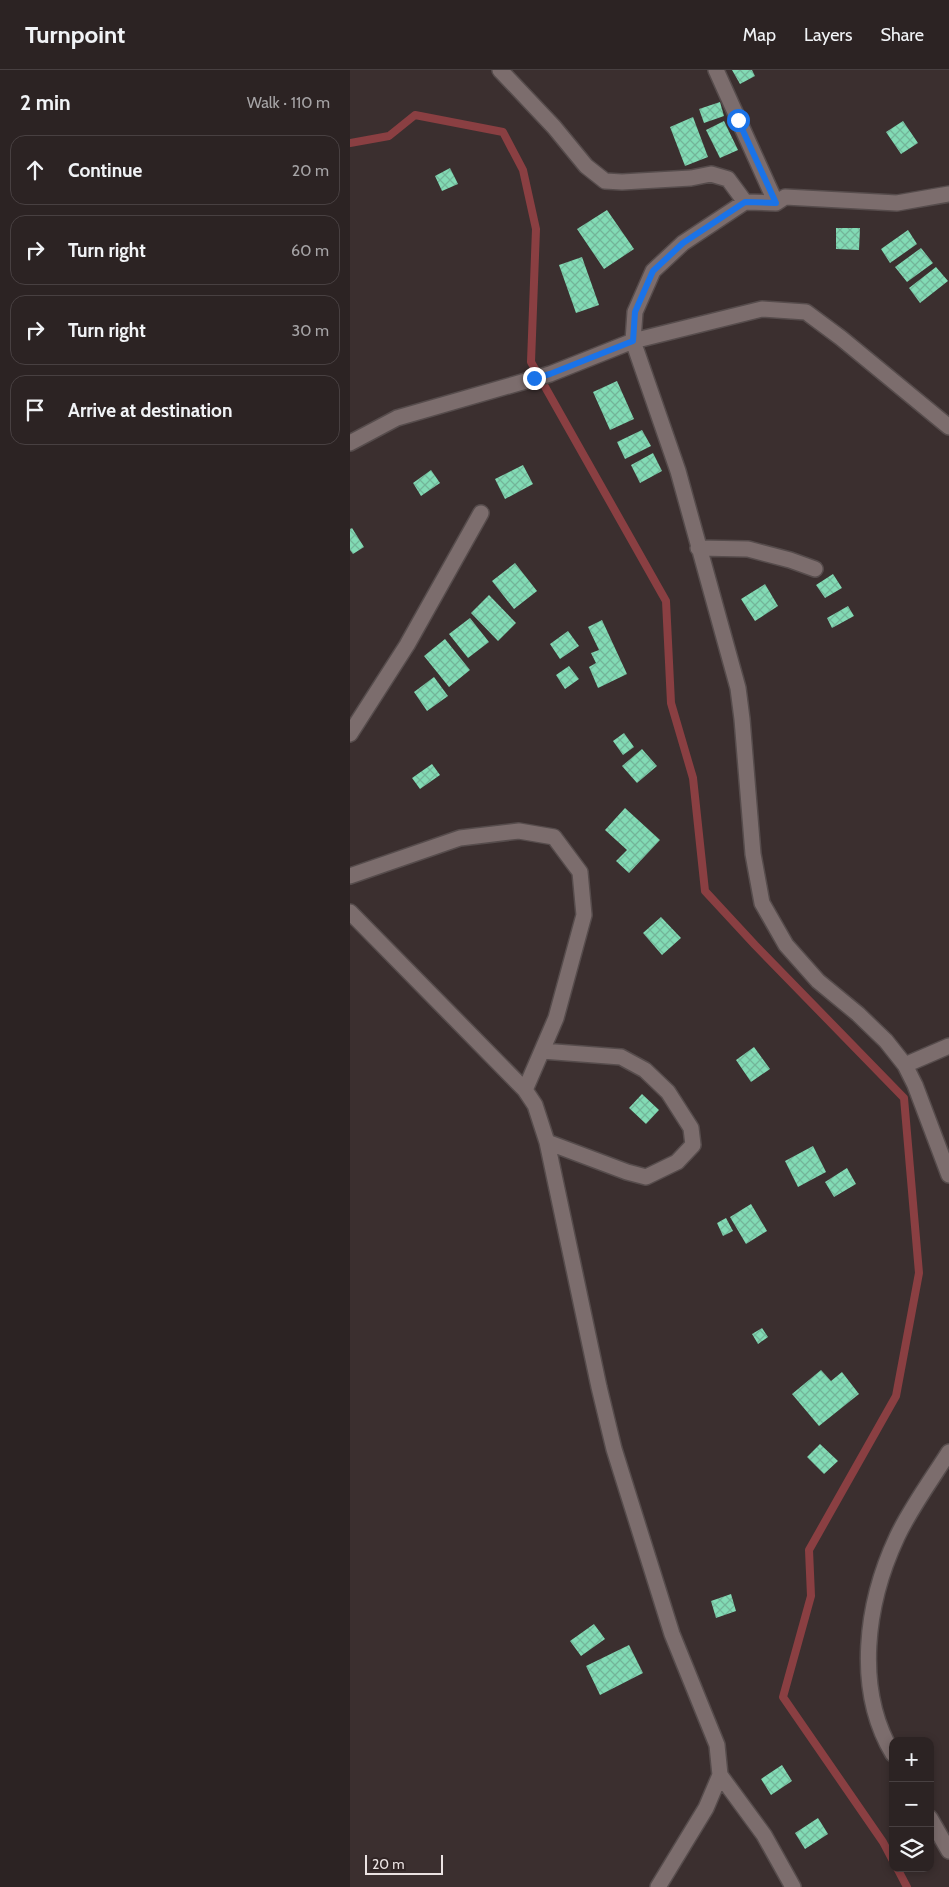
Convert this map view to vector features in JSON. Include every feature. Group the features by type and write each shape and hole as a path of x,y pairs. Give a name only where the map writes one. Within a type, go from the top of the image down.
{"street":[{"path":"500,70 554,127 586,166 605,181 622,182 691,178 711,174 728,179 745,202"},
{"path":"716,70 776,203"},
{"path":"949,194 897,203 786,197 776,203 745,202 683,243 653,271 635,312 633,341 678,471 738,688 753,854 762,903 786,945 818,981 858,1014 886,1041 905,1065 915,1085 949,1175"},
{"path":"350,443 396,418 550,374 633,341 762,309 806,312 841,338 949,427"},
{"path":"350,734 407,645 481,513"},
{"path":"698,548 748,548 815,569"},
{"path":"350,876 460,838 519,830 554,837 580,872 584,915 556,1018 525,1090"},
{"path":"350,912 525,1090 534,1105 547,1142 614,1449 672,1634 717,1745 720,1775 706,1808 658,1887"},
{"path":"905,1065 949,1046"},
{"path":"542,1051 621,1057 645,1070 668,1092 686,1120 691,1128 693,1145 677,1162 646,1177 626,1172 547,1142"},
{"path":"889,1748 885,1741 869,1692 869,1635 876,1591 897,1536 949,1452"},
{"path":"720,1775 764,1835 792,1887"},
{"path":"934,1825 949,1851"}],"building":[{"path":"732,70 752,70 755,76 740,84"},
{"path":"720,102 724,116 704,123 699,109"},
{"path":"693,117 708,157 685,166 670,127"},
{"path":"724,121 738,150 720,158 706,130"},
{"path":"903,121 918,143 901,154 886,132"},
{"path":"450,168 458,184 442,191 435,176"},
{"path":"607,210 634,249 604,269 577,229"},
{"path":"836,228 860,228 859,250 836,249"},
{"path":"908,230 917,244 890,263 881,249"},
{"path":"921,248 933,263 907,282 895,267"},
{"path":"582,257 599,305 576,313 559,265"},
{"path":"936,267 948,281 920,303 909,288"},
{"path":"617,381 634,419 610,430 593,392"},
{"path":"642,430 651,446 625,459 617,442"},
{"path":"653,453 662,471 640,483 631,465"},
{"path":"523,465 533,484 505,499 495,479"},
{"path":"431,470 440,483 421,496 413,483"},
{"path":"352,528 364,547 353,554 350,550 350,529"},
{"path":"515,563 537,591 514,609 492,581"},
{"path":"833,574 842,588 825,598 816,585"},
{"path":"765,584 778,606 755,621 741,599"},
{"path":"489,595 516,623 498,641 471,613"},
{"path":"848,606 854,616 832,628 827,618"},
{"path":"470,618 489,642 468,658 449,634"},
{"path":"602,620 627,674 598,688 589,667 596,663 591,653 599,650 588,627"},
{"path":"568,631 579,646 560,659 550,644"},
{"path":"445,639 470,670 449,687 424,656"},
{"path":"569,666 579,679 565,689 556,675"},
{"path":"434,677 448,696 427,711 414,692"},
{"path":"624,733 634,747 623,755 613,741"},
{"path":"642,749 657,766 637,783 622,766"},
{"path":"432,764 440,775 420,789 412,778"},
{"path":"625,808 660,840 629,873 616,861 627,850 605,830"},
{"path":"661,917 681,938 662,955 643,933"},
{"path":"754,1047 770,1069 751,1082 736,1060"},
{"path":"642,1094 659,1110 646,1124 629,1108"},
{"path":"813,1146 826,1172 798,1187 785,1161"},
{"path":"847,1168 856,1184 834,1197 825,1182"},
{"path":"751,1204 767,1231 746,1244 730,1217"},
{"path":"726,1218 733,1231 723,1236 717,1223"},
{"path":"762,1328 768,1337 758,1344 752,1334"},
{"path":"821,1370 831,1381 842,1372 859,1394 819,1426 792,1394"},
{"path":"820,1444 838,1461 824,1474 807,1457"},
{"path":"731,1594 736,1611 716,1618 711,1601"},
{"path":"594,1624 605,1639 581,1656 570,1641"},
{"path":"629,1645 643,1673 600,1695 586,1666"},
{"path":"782,1765 792,1781 771,1795 761,1779"},
{"path":"818,1818 828,1834 805,1849 795,1833"}],"waterway":[{"path":"350,143 389,136 415,115 503,132 523,170 536,229 531,362 666,601 671,703 693,778 705,891 904,1098 919,1273 896,1396 809,1550 811,1596 783,1697 889,1853"},
{"path":"899,1872 907,1887"}],"route":[{"path":"534,378 550,374 633,341 635,312 653,271 683,243 745,202 776,203 738,120"}]}
